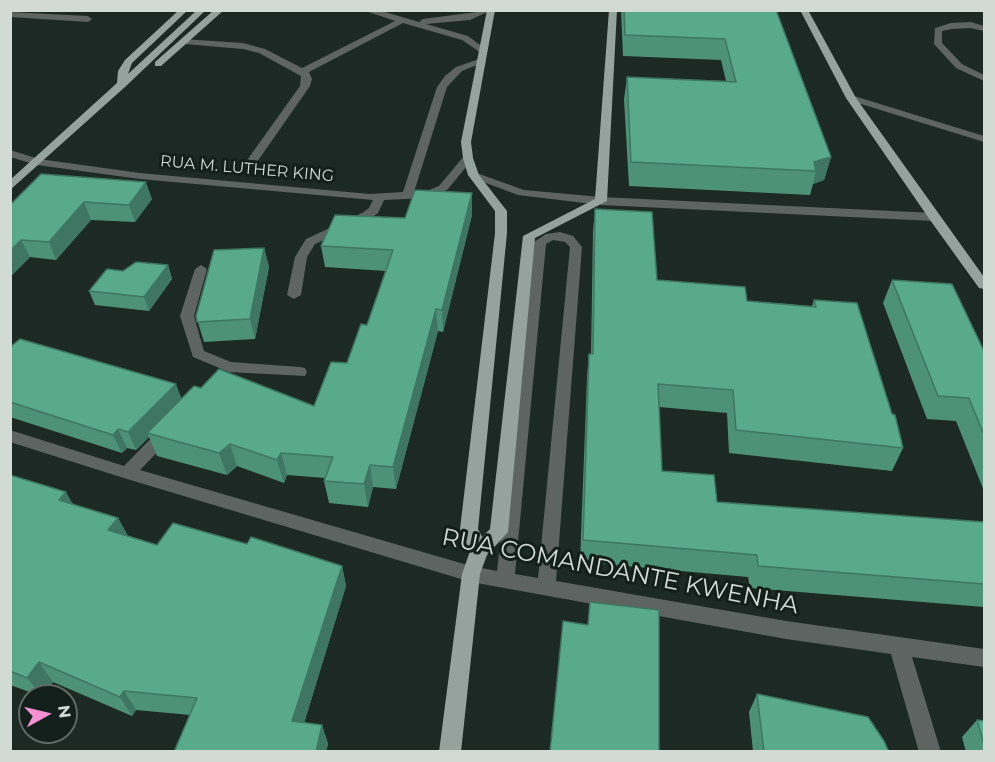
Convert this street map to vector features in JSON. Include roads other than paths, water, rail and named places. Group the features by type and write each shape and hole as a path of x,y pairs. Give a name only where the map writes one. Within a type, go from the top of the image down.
{"main road":[{"path":"122,85 123,71 128,62 184,10"},
{"path":"10,187 202,10"},
{"path":"122,85 145,75 220,10"},
{"path":"479,551 469,529 501,212 474,175 468,158 466,142 490,10"},
{"path":"450,752 471,574 479,551 499,532 529,236 601,201 614,10"},
{"path":"804,10 851,98 934,218 984,285"}],"street":[{"path":"367,10 465,38 483,56 459,69 448,78 442,87 407,197"},
{"path":"302,72 407,21 463,19 490,10"},
{"path":"10,14 88,19"},
{"path":"984,29 971,25 951,26 938,30 938,44 959,66 984,78"},
{"path":"185,41 243,46 262,51 302,72 307,79 305,86 246,170"},
{"path":"851,98 984,139"},
{"name":"RUA M. LUTHER KING","path":"10,153 37,162 251,188 381,197 426,195 443,188 468,158"},
{"path":"474,175 522,193 601,201 934,218"},
{"path":"294,295 301,257 310,242 366,216 374,210 381,197"},
{"path":"505,580 540,242 550,237 560,236 569,239 576,247 546,587"},
{"path":"201,269 187,316 198,354 225,372 300,372"},
{"path":"127,473 174,424"},
{"name":"RUA COMANDANTE KWENHA","path":"10,436 127,473 471,574 786,630 984,658"},
{"path":"899,646 930,752"}]}
